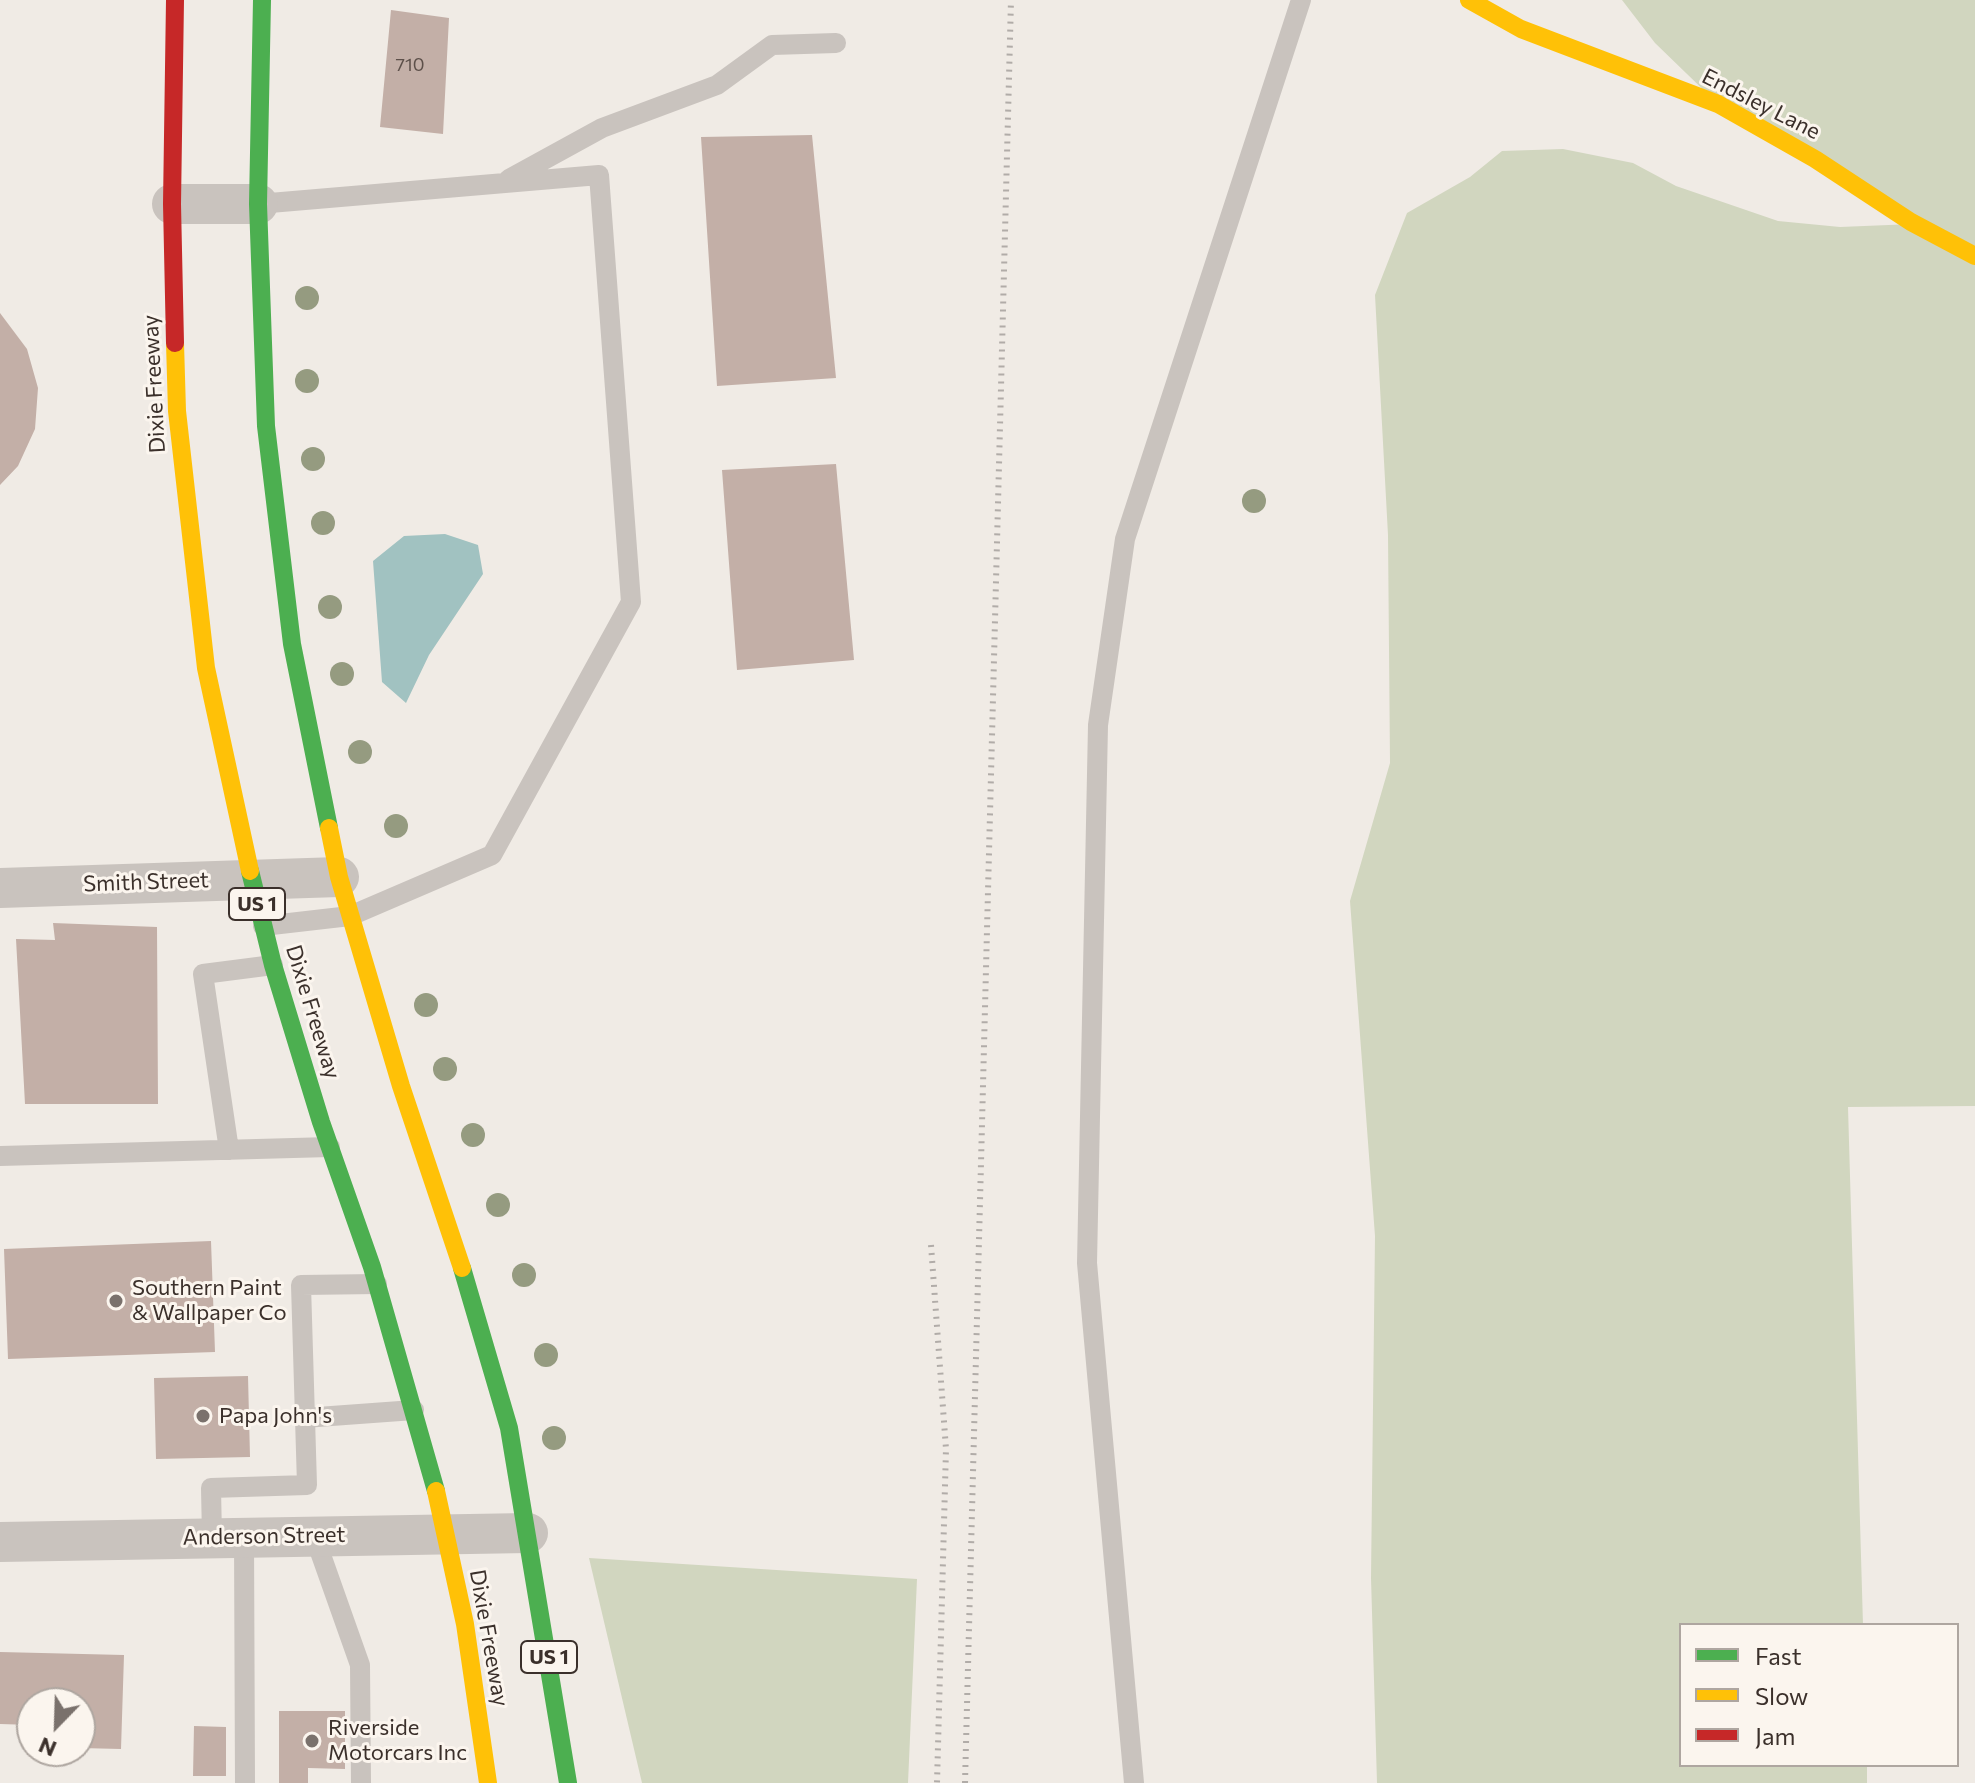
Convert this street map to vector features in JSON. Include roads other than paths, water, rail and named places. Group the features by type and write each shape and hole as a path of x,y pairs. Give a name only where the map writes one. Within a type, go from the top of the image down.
{"main road":[{"name":"Dixie Freeway","path":"175,0 172,204 177,411 206,668 273,965 377,1284 446,1533 465,1624 488,1783"},
{"name":"US 1","path":"262,0 258,204 266,426 279,545 313,761 350,916 509,1428 568,1783"},
{"name":"Endsley Lane","path":"1469,0 1521,29 1718,104 1815,159 1911,222 1975,256"}],"street":[{"path":"172,204 258,204"},
{"name":"Smith Street","path":"0,888 339,877"},
{"name":"Anderson Street","path":"0,1542 528,1533"}],"lane":[{"path":"1134,1783 1087,1263 1098,725 1125,539 1301,0"},
{"path":"502,183 602,128 717,85 772,45 836,43"},
{"path":"258,204 599,175 631,602 492,855 350,916 263,926"},
{"path":"229,1150 203,974 273,965"},
{"path":"0,1156 330,1147"},
{"path":"245,1783 228,1537 211,1488 307,1485 301,1285 377,1284"},
{"path":"304,1418 414,1410"},
{"path":"314,1535 360,1665 361,1783"}],"water":[{"path":"445,534 478,545 483,574 429,655 406,703 382,682 373,561 404,536"}],"railway":[{"path":"965,1783 1011,0"},
{"path":"931,1245 946,1449 937,1783"}],"place":[{"name":"Southern Paint & Wallpaper Co","path":"116,1301"},
{"name":"Papa John's","path":"203,1416"},
{"name":"Riverside Motorcars Inc","path":"312,1741"}]}
